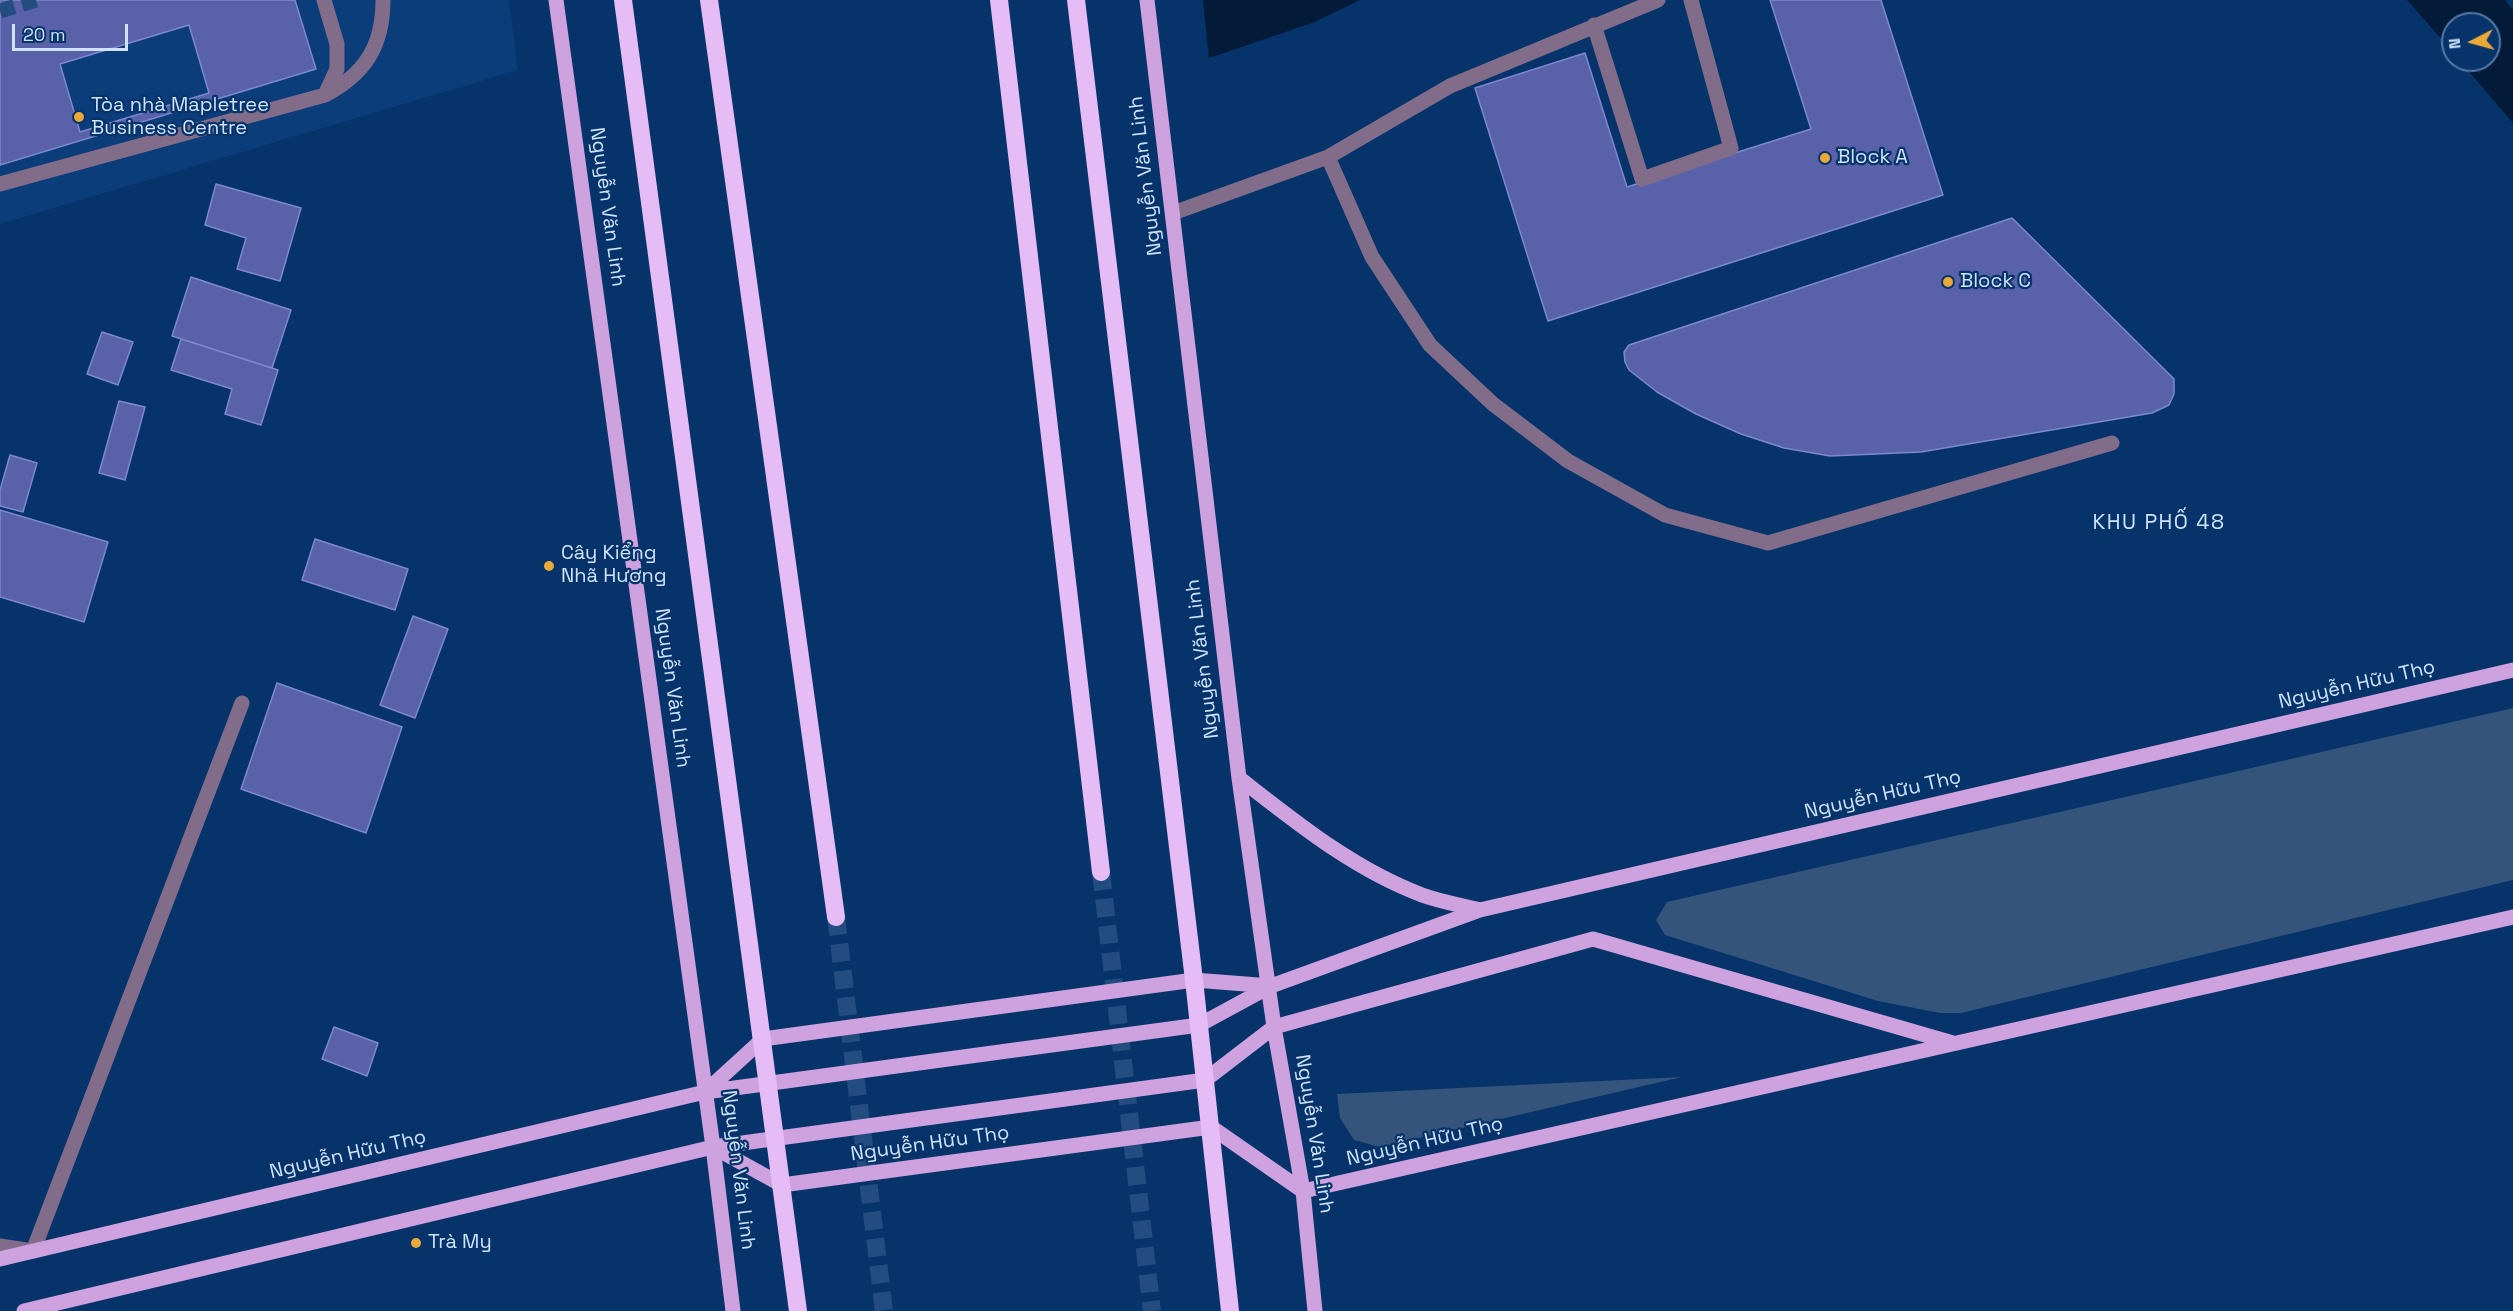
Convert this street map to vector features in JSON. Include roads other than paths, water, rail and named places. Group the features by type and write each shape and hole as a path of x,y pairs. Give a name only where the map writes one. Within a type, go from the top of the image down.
{"highway":[{"name":"Nguyễn Văn Linh","path":"623,0 777,1139"},
{"path":"709,0 836,917"},
{"path":"999,0 1101,872"},
{"path":"1076,0 1194,980 1230,1311"},
{"path":"777,1139 798,1311"}],"main road":[{"name":"Nguyễn Văn Linh","path":"556,0 713,1147 733,1311"},
{"name":"Nguyễn Văn Linh","path":"1147,0 1239,778 1271,986 1274,1027 1303,1191 1315,1311"},
{"name":"Nguyễn Hữu Thọ","path":"0,1259 705,1092 1199,1025 1271,986 1480,910 2513,670"},
{"path":"1239,778 1332,849 1377,875 1423,895 1480,910"},
{"name":"Nguyễn Hữu Thọ","path":"1303,1191 2513,917"},
{"name":"Nguyễn Hữu Thọ","path":"24,1311 713,1147 1205,1080 1274,1027 1593,939 1953,1043"},
{"name":"Nguyễn Hữu Thọ","path":"705,1092 763,1039 1194,980 1271,986"},
{"name":"Nguyễn Hữu Thọ","path":"782,1185 1211,1127"},
{"path":"1211,1127 1303,1191"},
{"path":"713,1147 782,1185"}],"street":[{"path":"324,0 337,44 337,69 325,95"},
{"path":"0,184 325,95 348,82 371,56 383,24 383,0"},
{"path":"1173,213 1328,157 1450,86 1658,0"},
{"path":"1594,25 1642,179 1731,148 1691,0"},
{"path":"1328,157 1372,257 1431,345 1493,404 1568,461 1665,515 1768,543 2112,443"},
{"path":"0,1246 33,1251 242,703"}],"tunnel":[{"path":"0,11 36,0"},
{"path":"1101,872 1152,1311"},
{"path":"836,917 884,1311"}],"place":[{"name":"Tòa nhà Mapletree Business Centre","path":"79,117"},
{"name":"Block A","path":"1825,158"},
{"name":"Block C","path":"1948,282"},
{"name":"Cây Kiểng Nhã Hương","path":"549,566"},
{"name":"Trà My","path":"416,1243"}],"district":[{"name":"KHU PHỐ 48","path":"2159,523"}]}
